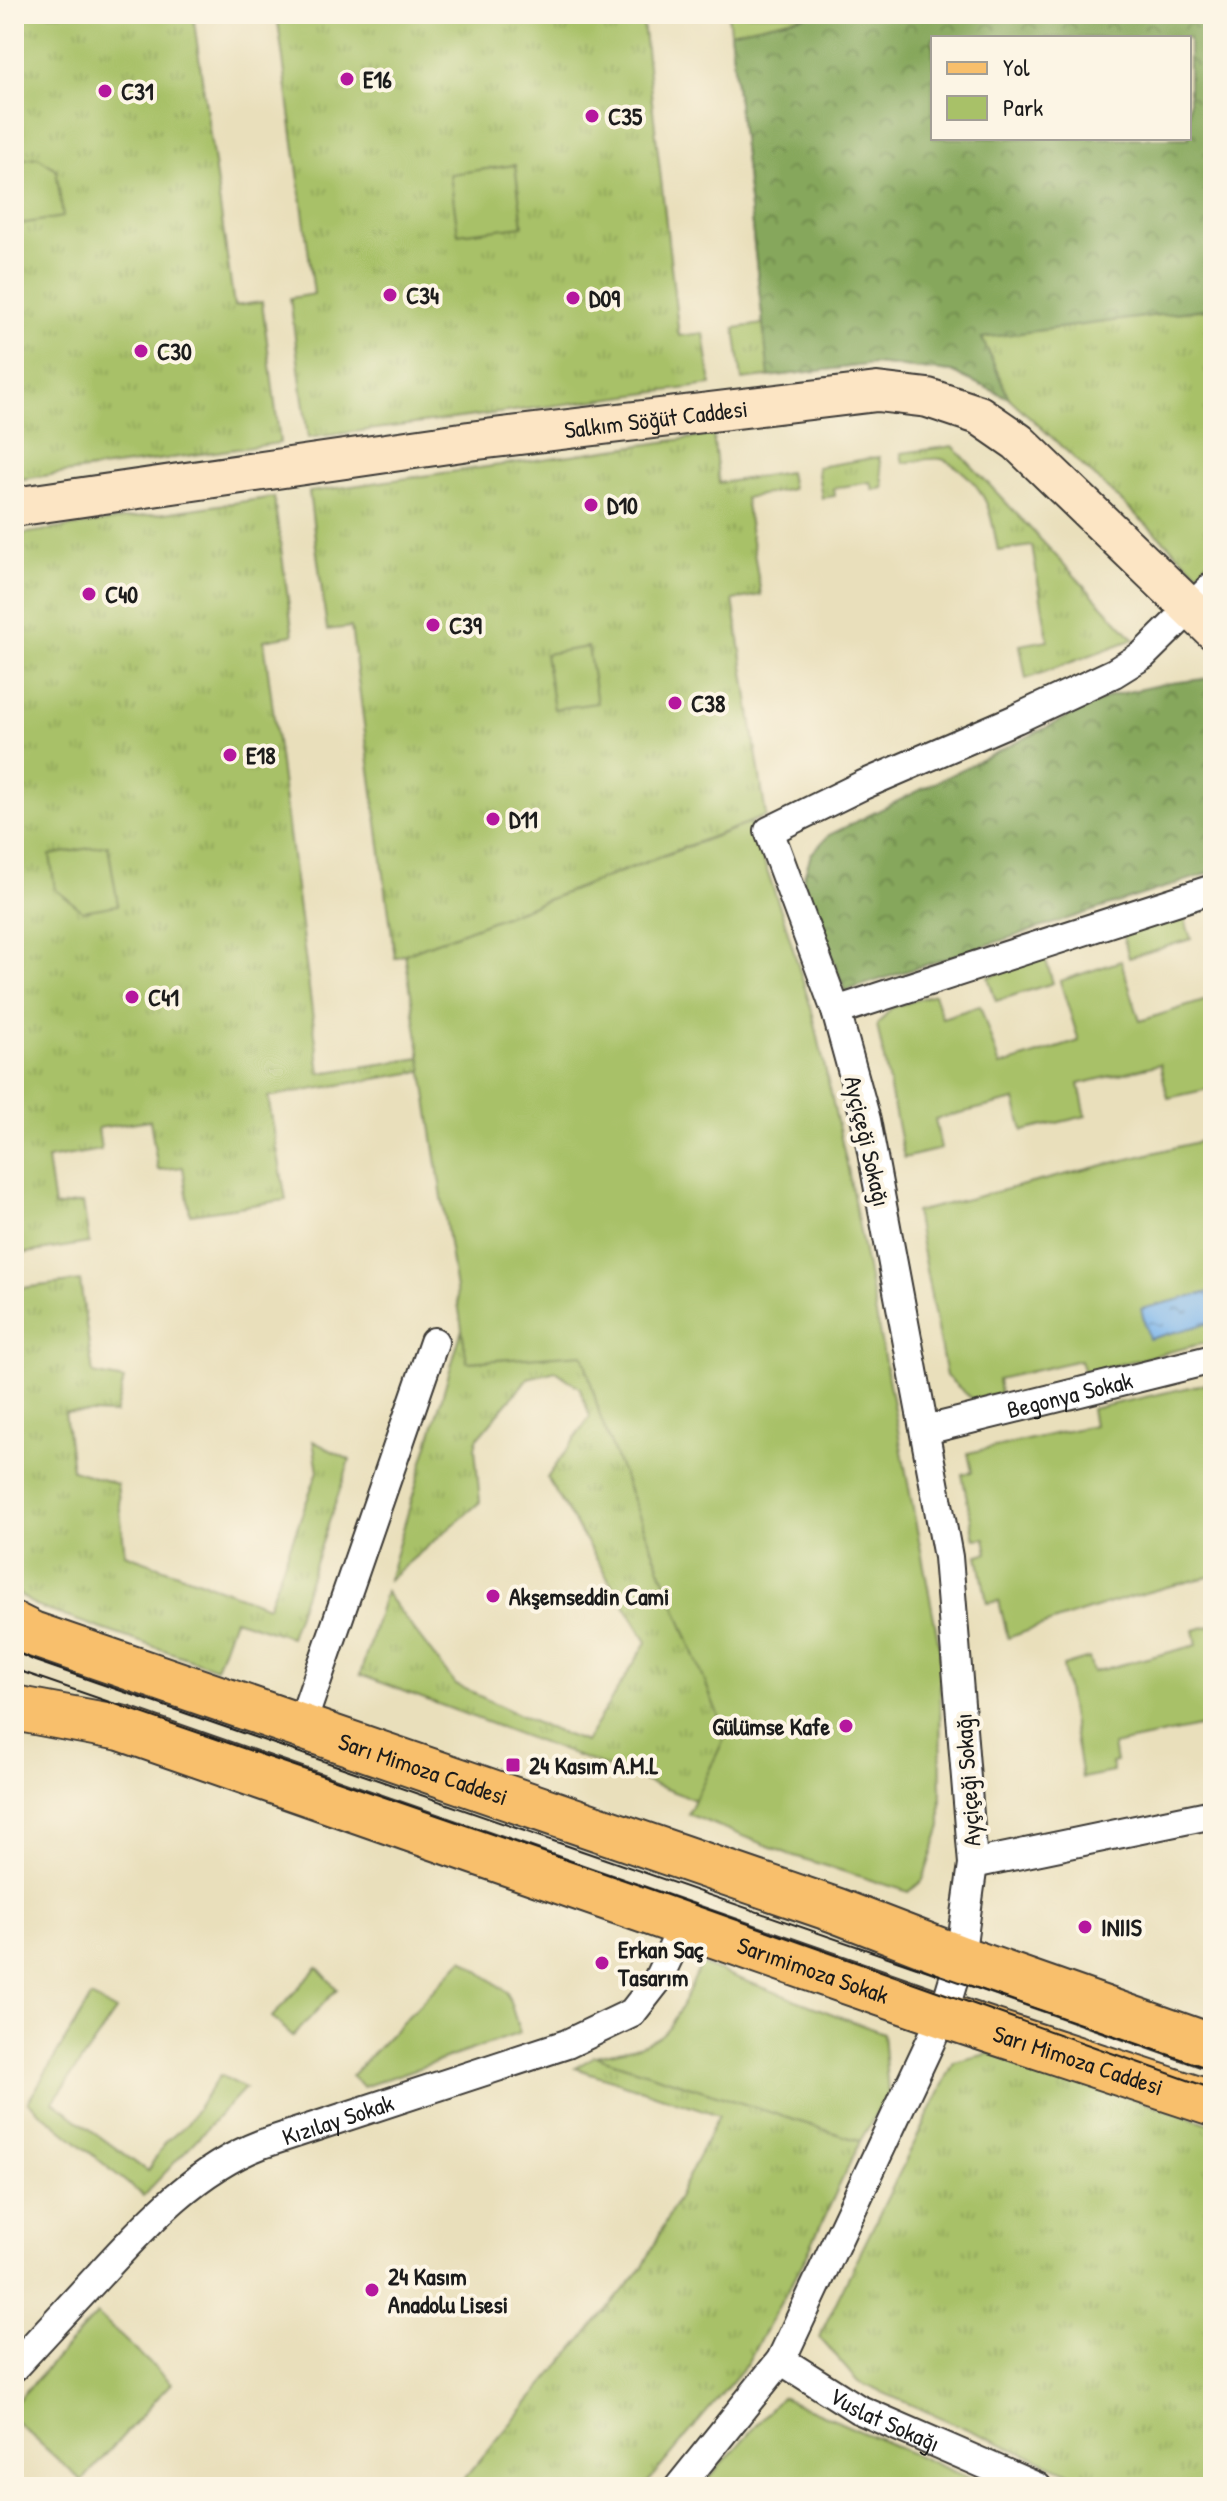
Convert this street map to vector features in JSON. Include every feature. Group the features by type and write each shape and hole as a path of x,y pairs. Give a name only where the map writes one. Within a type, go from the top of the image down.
{"main road":[{"name":"Sarı Mimoza Caddesi","path":"14,1625 32,1634 835,1910 960,1958"},
{"path":"15,1708 121,1728 684,1924"},
{"name":"Sarımimoza Sokak","path":"684,1924 943,2015"},
{"path":"960,1958 1213,2047"},
{"name":"Sarı Mimoza Caddesi","path":"943,2015 1213,2104"}],"street":[{"name":"Salkım Söğüt Caddesi","path":"14,507 469,441 877,392 928,398 979,415 1018,442 1206,608"},
{"name":"Ayçiçeği Sokağı","path":"679,2487 781,2360 943,2015 960,1958 973,1864 948,1557 866,1120 836,1011 769,831 863,785 1114,673 1206,608"},
{"path":"836,1011 1213,889"},
{"path":"301,1726 434,1342"},
{"name":"Begonya Sokak","path":"926,1430 1213,1359"},
{"path":"973,1864 1213,1814"},
{"name":"Kızılay Sokak","path":"14,2367 145,2225 209,2170 255,2147 567,2044 632,2013 657,1981 684,1924"},
{"name":"Vuslat Sokağı","path":"781,2360 858,2409 1037,2487"}],"green space":[{"path":"14,14 193,14 234,306 262,302 280,443 14,480"},
{"path":"277,14 642,14 679,336 704,333 711,385 308,438 290,298 314,294"},
{"path":"728,14 1213,14 1213,555 1198,572 1009,398 952,372 873,364 742,380 735,328 763,324"},
{"path":"814,14 1213,14 1213,308 982,338 1009,398 952,372 874,364 769,377 730,32"},
{"path":"38,157 56,169 63,217 14,225 14,160"},
{"path":"515,165 523,226 458,234 450,174"},
{"path":"713,435 719,483 789,472 792,489 745,498 761,595 733,600 766,816 395,958 351,627 327,630 309,492"},
{"path":"953,446 1134,639 1026,679 1020,645 1048,640 1032,546 998,551 982,495 968,477 952,464 937,459 903,463 901,453"},
{"path":"879,457 884,488 873,490 871,482 834,488 835,496 822,498 817,467"},
{"path":"274,497 293,635 264,640 320,1073 421,1058 423,1071 268,1097 286,1200 190,1214 183,1167 158,1170 150,1120 98,1128 101,1150 47,1159 54,1207 83,1203 89,1243 14,1255 14,535"},
{"path":"588,647 597,703 554,709 545,654"},
{"path":"1213,678 1213,872 845,991 803,879 811,854 829,835 1110,696 1163,684"},
{"path":"750,823 813,1015 848,1169 940,1650 941,1826 923,1880 909,1892 791,1855 688,1814 726,1735 601,1419 583,1354 467,1362 405,954"},
{"path":"108,845 118,905 83,911 55,889 50,855"},
{"path":"1183,913 1191,939 1129,958 1122,932"},
{"path":"1045,957 1053,983 996,1001 988,977"},
{"path":"1121,961 1140,1021 1213,998 1213,1088 1168,1098 1160,1064 1079,1084 1086,1116 1023,1131 1015,1100 935,1119 941,1149 904,1158 877,1025 891,1008 934,994 942,1018 980,1006 1000,1066 1079,1041 1060,981"},
{"path":"1213,1138 1213,1341 1084,1373 1080,1360 998,1379 1000,1393 973,1400 946,1376 915,1212"},
{"path":"80,1281 93,1374 124,1380 115,1414 65,1412 72,1470 117,1484 125,1554 268,1606 318,1471 313,1441 350,1460 290,1637 234,1619 216,1668 35,1606 14,1590 14,1289"},
{"path":"462,1329 468,1362 583,1353 601,1419 727,1735 695,1800 360,1675 385,1592 456,1685 545,1727 585,1742 647,1642 547,1478 590,1417 580,1388 556,1371 528,1378 477,1439 475,1448 480,1502 388,1580"},
{"path":"1213,1382 1213,1576 1110,1603 1008,1638 999,1601 987,1603 978,1555 988,1553 985,1538 975,1539 962,1474 972,1472 968,1453 1094,1425 1091,1409"},
{"path":"1213,1625 1213,1724 1113,1745 1116,1762 1111,1763 1113,1772 1082,1778 1063,1666 1089,1658 1093,1672 1197,1645 1194,1630"},
{"path":"463,1959 507,1992 520,2033 363,2087 351,2076"},
{"path":"701,1964 883,2033 888,2094 860,2141 595,2056 638,2046 661,2035 678,2012"},
{"path":"317,1967 337,1989 293,2036 272,2017"},
{"path":"91,1997 116,2011 53,2102 147,2171 166,2142 187,2124 220,2075 245,2088 143,2196 28,2102"},
{"path":"995,2052 1213,2125 1213,2487 1102,2487 858,2382 819,2337 954,2062"},
{"path":"595,2056 860,2141 804,2261 746,2365 644,2487 457,2487 643,2267 719,2115 575,2068"},
{"path":"97,2314 171,2383 82,2481 14,2420 14,2404"},
{"path":"781,2397 989,2487 701,2487"}],"water":[{"path":"1213,1291 1213,1322 1149,1339 1141,1309"}],"tram line":[{"path":"14,1651 35,1661 1213,2070"},
{"path":"14,1669 636,1884 1213,2089"}],"place":[{"name":"E16","path":"347,79"},
{"name":"C31","path":"105,91"},
{"name":"C35","path":"592,116"},
{"name":"C34","path":"390,295"},
{"name":"D09","path":"573,298"},
{"name":"C30","path":"141,351"},
{"name":"D10","path":"591,505"},
{"name":"C40","path":"89,594"},
{"name":"C39","path":"433,625"},
{"name":"C38","path":"675,703"},
{"name":"E18","path":"230,755"},
{"name":"D11","path":"493,819"},
{"name":"C41","path":"132,997"},
{"name":"Akşemseddin Cami","path":"493,1596"},
{"name":"Gülümse Kafe","path":"846,1726"},
{"name":"24 Kasım A.M.L","path":"513,1765"},
{"name":"INIIS","path":"1085,1927"},
{"name":"Erkan Saç Tasarım","path":"602,1963"},
{"name":"24 Kasım Anadolu Lisesi","path":"372,2290"}]}
